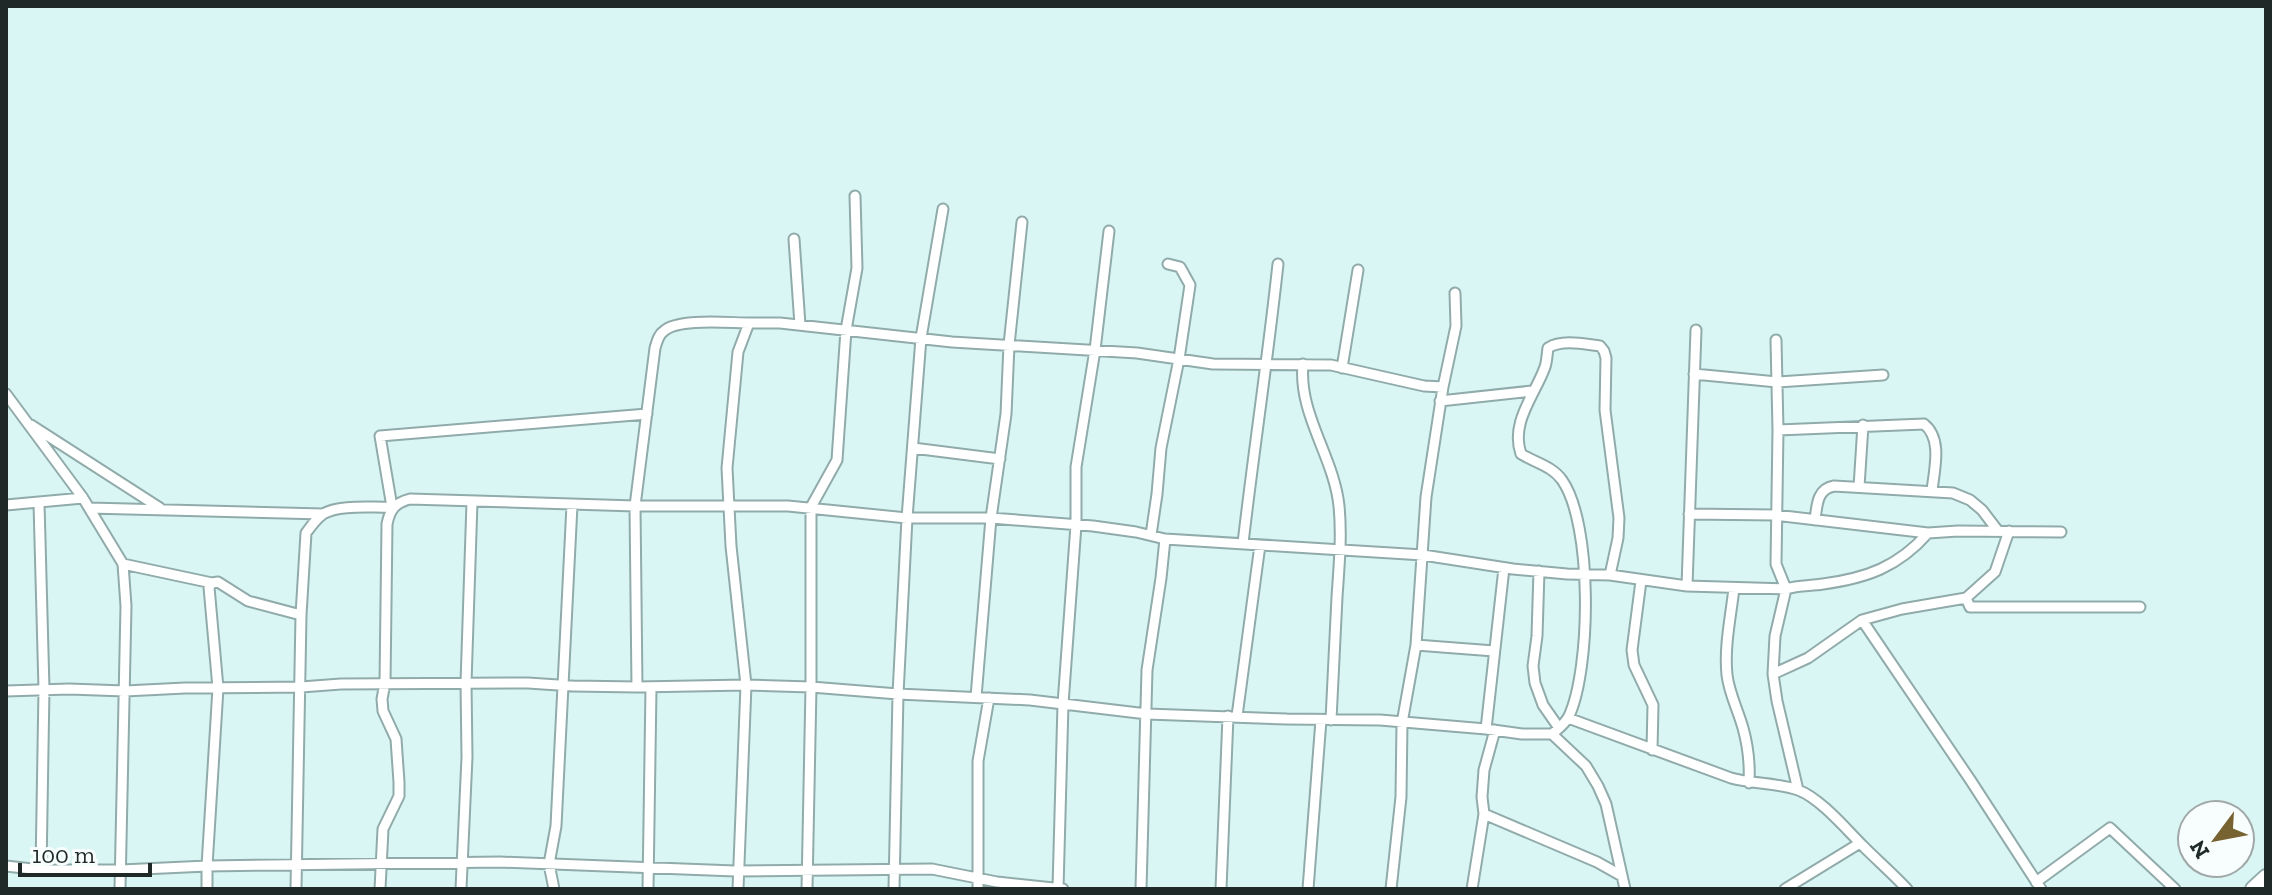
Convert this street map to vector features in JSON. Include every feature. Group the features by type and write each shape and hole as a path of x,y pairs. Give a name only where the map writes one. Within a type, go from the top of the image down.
{"highway":[{"path":"2253,889 2266,877"}],"street":[{"path":"807,889 811,507 837,460 846,330 857,268 855,196"},
{"path":"894,889 898,694 907,518 921,338 943,209"},
{"path":"976,697 991,518 1006,414 1009,345 1022,222"},
{"path":"6,866 41,870 121,870 461,862 739,871 932,869 997,882 1059,889 1063,704 1076,525 1076,467 1095,350 1109,231"},
{"path":"794,239 800,325"},
{"path":"1151,535 1161,448 1190,285 1180,267 1168,264"},
{"path":"1243,543 1278,264"},
{"path":"1342,368 1358,270"},
{"path":"1391,889 1401,797 1402,723 1416,645 1427,488 1440,401 1456,326 1455,293"},
{"path":"738,889 746,685 728,507 727,468 738,352 749,323"},
{"path":"637,687 635,506 655,348 662,332 668,328 693,324 800,325 921,338 1137,353 1213,364 1303,364 1443,387"},
{"path":"1687,586 1696,330"},
{"path":"1776,340 1776,564 1786,589 1775,636 1773,674 1798,790"},
{"path":"6,691 125,691 385,683 528,683 651,688 746,685 976,697 1147,714 1380,720 1522,734 1555,731 1568,718 1581,668 1583,541 1570,494 1561,478 1546,465 1521,454 1518,446 1518,432 1552,344 1600,346 1606,358 1605,410 1619,518 1610,575"},
{"path":"1303,364 1303,388 1334,479 1339,506 1340,548 1308,889"},
{"path":"1694,374 1777,382 1883,375"},
{"path":"1440,401 1532,391"},
{"path":"6,394 83,498 123,564 126,606 120,889"},
{"path":"380,889 383,829 399,796 399,782 396,739 383,711 382,699 385,683 387,524 392,507 380,436 647,414"},
{"path":"27,422 163,510"},
{"path":"1778,430 1924,424 1931,429 1935,441 1932,491"},
{"path":"1859,487 1863,425"},
{"path":"913,448 1000,459"},
{"path":"1815,520 1821,493 1827,487 1932,491 1953,493 1970,500 1998,531"},
{"path":"6,505 83,498"},
{"path":"89,508 323,514 335,509 392,507 410,499 572,505 811,507 907,518 991,518 1076,525 1165,539 1423,555 1504,568 1610,575 1687,586 1786,589 1846,581 1877,571 1901,559 1928,533"},
{"path":"461,889 472,502"},
{"path":"39,503 44,689 41,870"},
{"path":"554,889 549,864 556,826 565,686 572,505"},
{"path":"296,889 301,615 306,533 323,514"},
{"path":"1689,514 1775,515 1928,533 2061,532"},
{"path":"1773,674 1808,658 1862,620 1902,609 1966,598 1995,572 2009,531"},
{"path":"1141,889 1147,670 1165,539"},
{"path":"1221,889 1232,716 1260,545"},
{"path":"123,564 218,582 248,601 301,615"},
{"path":"1472,889 1484,814 1484,770 1504,568"},
{"path":"1539,571 1533,666 1535,683 1555,731 1586,766 1606,804 1625,889"},
{"path":"1641,581 1632,650 1634,665 1653,705 1652,750"},
{"path":"207,889 218,688 209,587 212,583"},
{"path":"1734,588 1727,674 1744,730 1750,765 1749,783"},
{"path":"1966,598 1970,607 1975,608 2140,607"},
{"path":"1862,620 2038,886 2110,828 2175,889"},
{"path":"1416,645 1494,651"},
{"path":"648,889 651,688"},
{"path":"978,889 978,761 989,698"},
{"path":"1568,718 1749,783 1798,790 1814,799 1847,828 1907,889"},
{"path":"1484,814 1597,862 1622,876"},
{"path":"1785,889 1860,843"}]}
